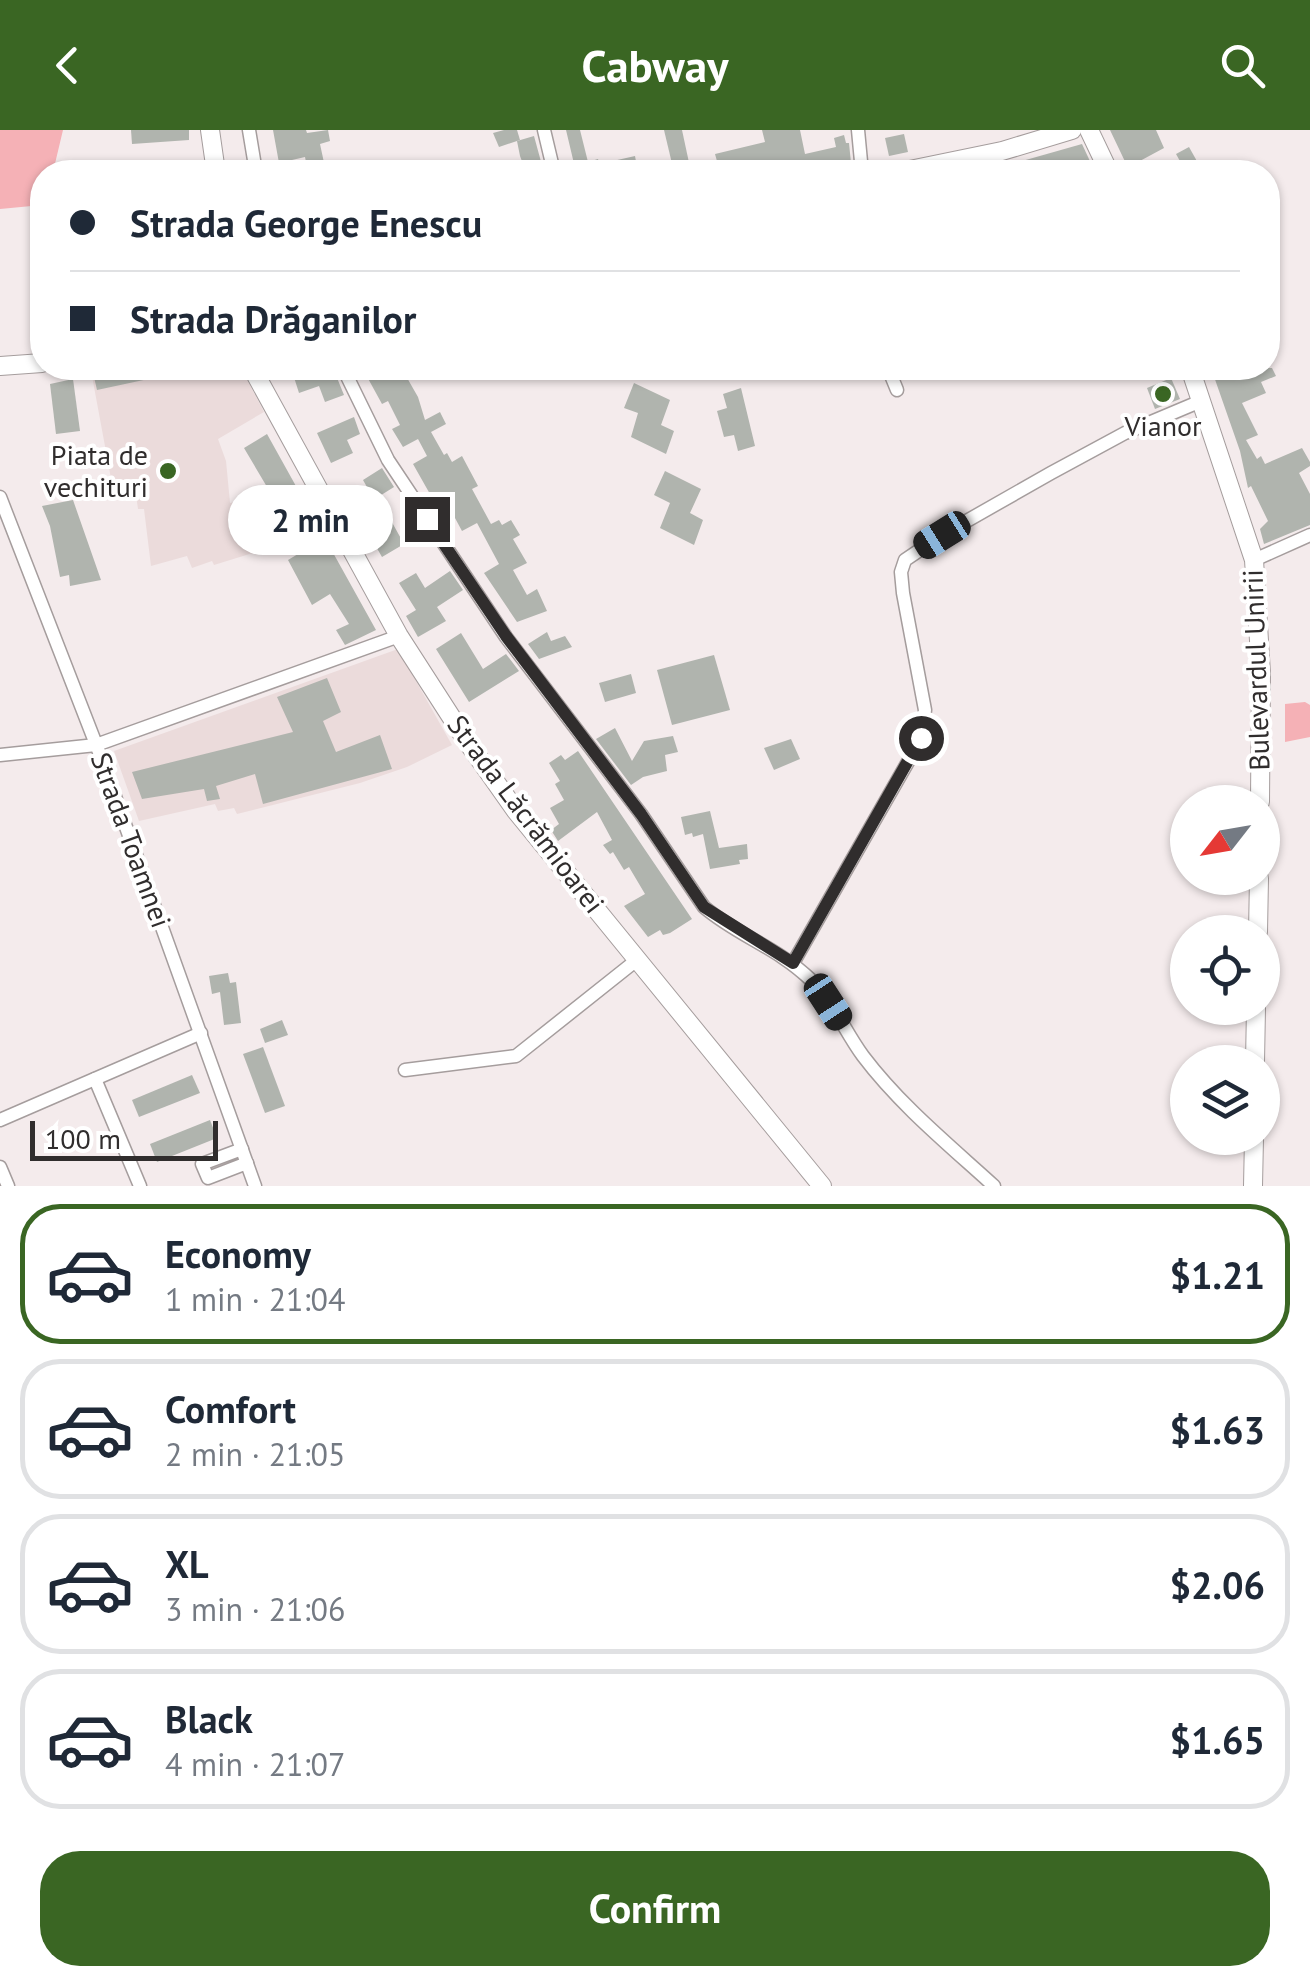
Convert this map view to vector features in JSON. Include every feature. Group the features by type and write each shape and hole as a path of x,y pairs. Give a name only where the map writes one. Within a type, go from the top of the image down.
{"main road":[{"path":"210,130 214,160"},
{"path":"946,160 1072,130"},
{"path":"1089,130 1103,160"},
{"path":"0,366 30,364"},
{"name":"Strada Lăcrămioarei","path":"259,380 399,636 516,811 822,1186"},
{"name":"Strada Lăcrămioarei","path":"268,380 276,412"},
{"name":"Bulevardul Unirii","path":"1194,380 1254,560 1261,673 1260,785"},
{"path":"1254,1155 1254,1186"}],"street":[{"path":"250,130 254,160"},
{"path":"544,130 551,160"},
{"path":"858,130 861,160"},
{"path":"349,380 388,460 506,636 641,814 704,907 793,963 816,985 888,1087 994,1186"},
{"path":"893,380 897,390"},
{"path":"793,963 921,738 925,710 901,572 905,560 942,535 1125,433 1201,401"},
{"name":"Strada Toamnei","path":"0,497 96,745 255,1186"},
{"path":"1254,560 1310,535"},
{"path":"0,756 96,745 399,636"},
{"path":"406,1070 516,1056 638,959"},
{"path":"0,1120 201,1034"},
{"path":"95,1079 140,1186"},
{"path":"0,1167 8,1186"}],"shaded area":[{"path":"0,130 63,130 56,160 30,160 30,206 0,209"},
{"name":"Piata de vechituri","path":"93,380 247,380 264,412 218,439 226,461 230,503 304,486 308,495 255,525 262,550 214,565 212,561 192,568 187,556 151,566 144,509 138,509 134,481 112,484"},
{"path":"398,649 452,745 407,767 360,783 237,814 234,808 218,811 215,804 139,821 114,751"},
{"path":"1285,704 1310,705 1310,737 1285,742"}],"building":[{"path":"131,130 189,130 189,140 132,144"},
{"path":"273,130 328,130 330,141 320,144 323,160 305,157 278,160"},
{"path":"517,130 520,140 499,147 493,133"},
{"path":"566,130 580,130 588,160 573,160"},
{"path":"664,130 682,130 688,160 671,160"},
{"path":"762,130 800,130 805,154 836,147 834,138 844,135 851,160 717,160 715,154 765,142"},
{"path":"1110,130 1156,130 1164,148 1142,160 1124,160"},
{"path":"904,134 908,152 889,156 885,138"},
{"path":"534,136 541,160 522,160 517,141"},
{"path":"1082,144 1089,160 1026,160"},
{"path":"1189,147 1196,160 1179,160 1176,154"},
{"path":"73,380 80,431 56,434 50,384"},
{"path":"95,380 144,380 97,390"},
{"path":"295,380 338,380 344,395 325,402 319,386 299,393"},
{"path":"369,380 408,380 425,420 440,412 446,424 431,432 452,462 462,456 478,486 472,489 491,524 499,520 502,525 511,520 520,535 513,539 527,563 513,570 527,595 537,589 547,611 517,622 484,573 499,564 477,523 462,531 448,505 439,510 413,464 427,456 418,439 403,447 392,429 400,425 388,401 382,404"},
{"name":"Vianor","path":"1172,380 1180,399 1155,409 1147,388"},
{"path":"1215,380 1266,380 1261,382 1266,393 1242,403 1258,435 1246,440 1257,459 1261,456 1265,464 1302,448 1310,462 1299,473 1310,494 1310,525 1264,544 1260,529 1268,521 1251,486 1248,488 1240,451"},
{"path":"634,383 670,400 661,425 674,431 666,454 631,437 638,413 624,408"},
{"path":"741,388 755,446 738,451 734,435 724,437 717,411 727,408 723,394"},
{"path":"354,417 360,434 347,440 353,453 331,463 317,433"},
{"path":"267,434 376,630 345,645 336,630 349,624 330,594 312,605 288,560 308,548 275,489 270,492 244,448"},
{"path":"382,468 394,487 378,497 404,544 382,557 363,524 358,527 348,510 372,496 363,480"},
{"path":"665,471 701,489 690,513 703,520 694,545 660,528 670,503 654,495"},
{"path":"73,500 101,580 70,586 69,575 60,577 42,506"},
{"path":"450,571 463,590 437,607 446,621 418,637 406,616 416,610 399,583 416,573 425,588"},
{"path":"547,632 551,641 565,636 572,647 539,659 528,644"},
{"path":"461,633 483,669 506,654 519,671 469,702 436,649"},
{"path":"714,655 730,710 672,725 657,670"},
{"path":"631,674 636,693 605,702 599,683"},
{"path":"327,678 341,712 323,721 336,752 380,735 392,769 263,804 255,774 216,786 220,799 207,801 204,789 142,799 132,772 293,732 277,697"},
{"path":"615,728 632,761 644,741 673,736 678,752 665,755 667,771 643,777 631,785 596,739"},
{"path":"791,739 800,759 774,770 764,748"},
{"path":"578,751 692,919 670,933 663,935 660,930 648,937 624,906 645,894 629,867 624,870 613,852 610,854 603,845 612,840 597,812 558,841 551,830 559,824 550,808 564,800 555,784 560,781 549,763 561,755 565,760"},
{"path":"710,811 719,848 747,844 748,859 710,869 703,834 685,835 681,817"},
{"path":"228,973 230,983 236,982 241,1023 224,1025 220,992 212,994 209,976"},
{"path":"282,1020 288,1035 265,1043 260,1029"},
{"path":"263,1047 285,1106 265,1113 243,1054"},
{"path":"192,1075 200,1093 139,1117 132,1100"},
{"path":"210,1120 217,1138 157,1162 150,1144"}],"place":[{"name":"Vianor","path":"1163,394"},
{"name":"Piata de vechituri","path":"168,471"}],"route":[{"path":"427,519 506,636 641,814 704,907 793,963 921,738"}]}
